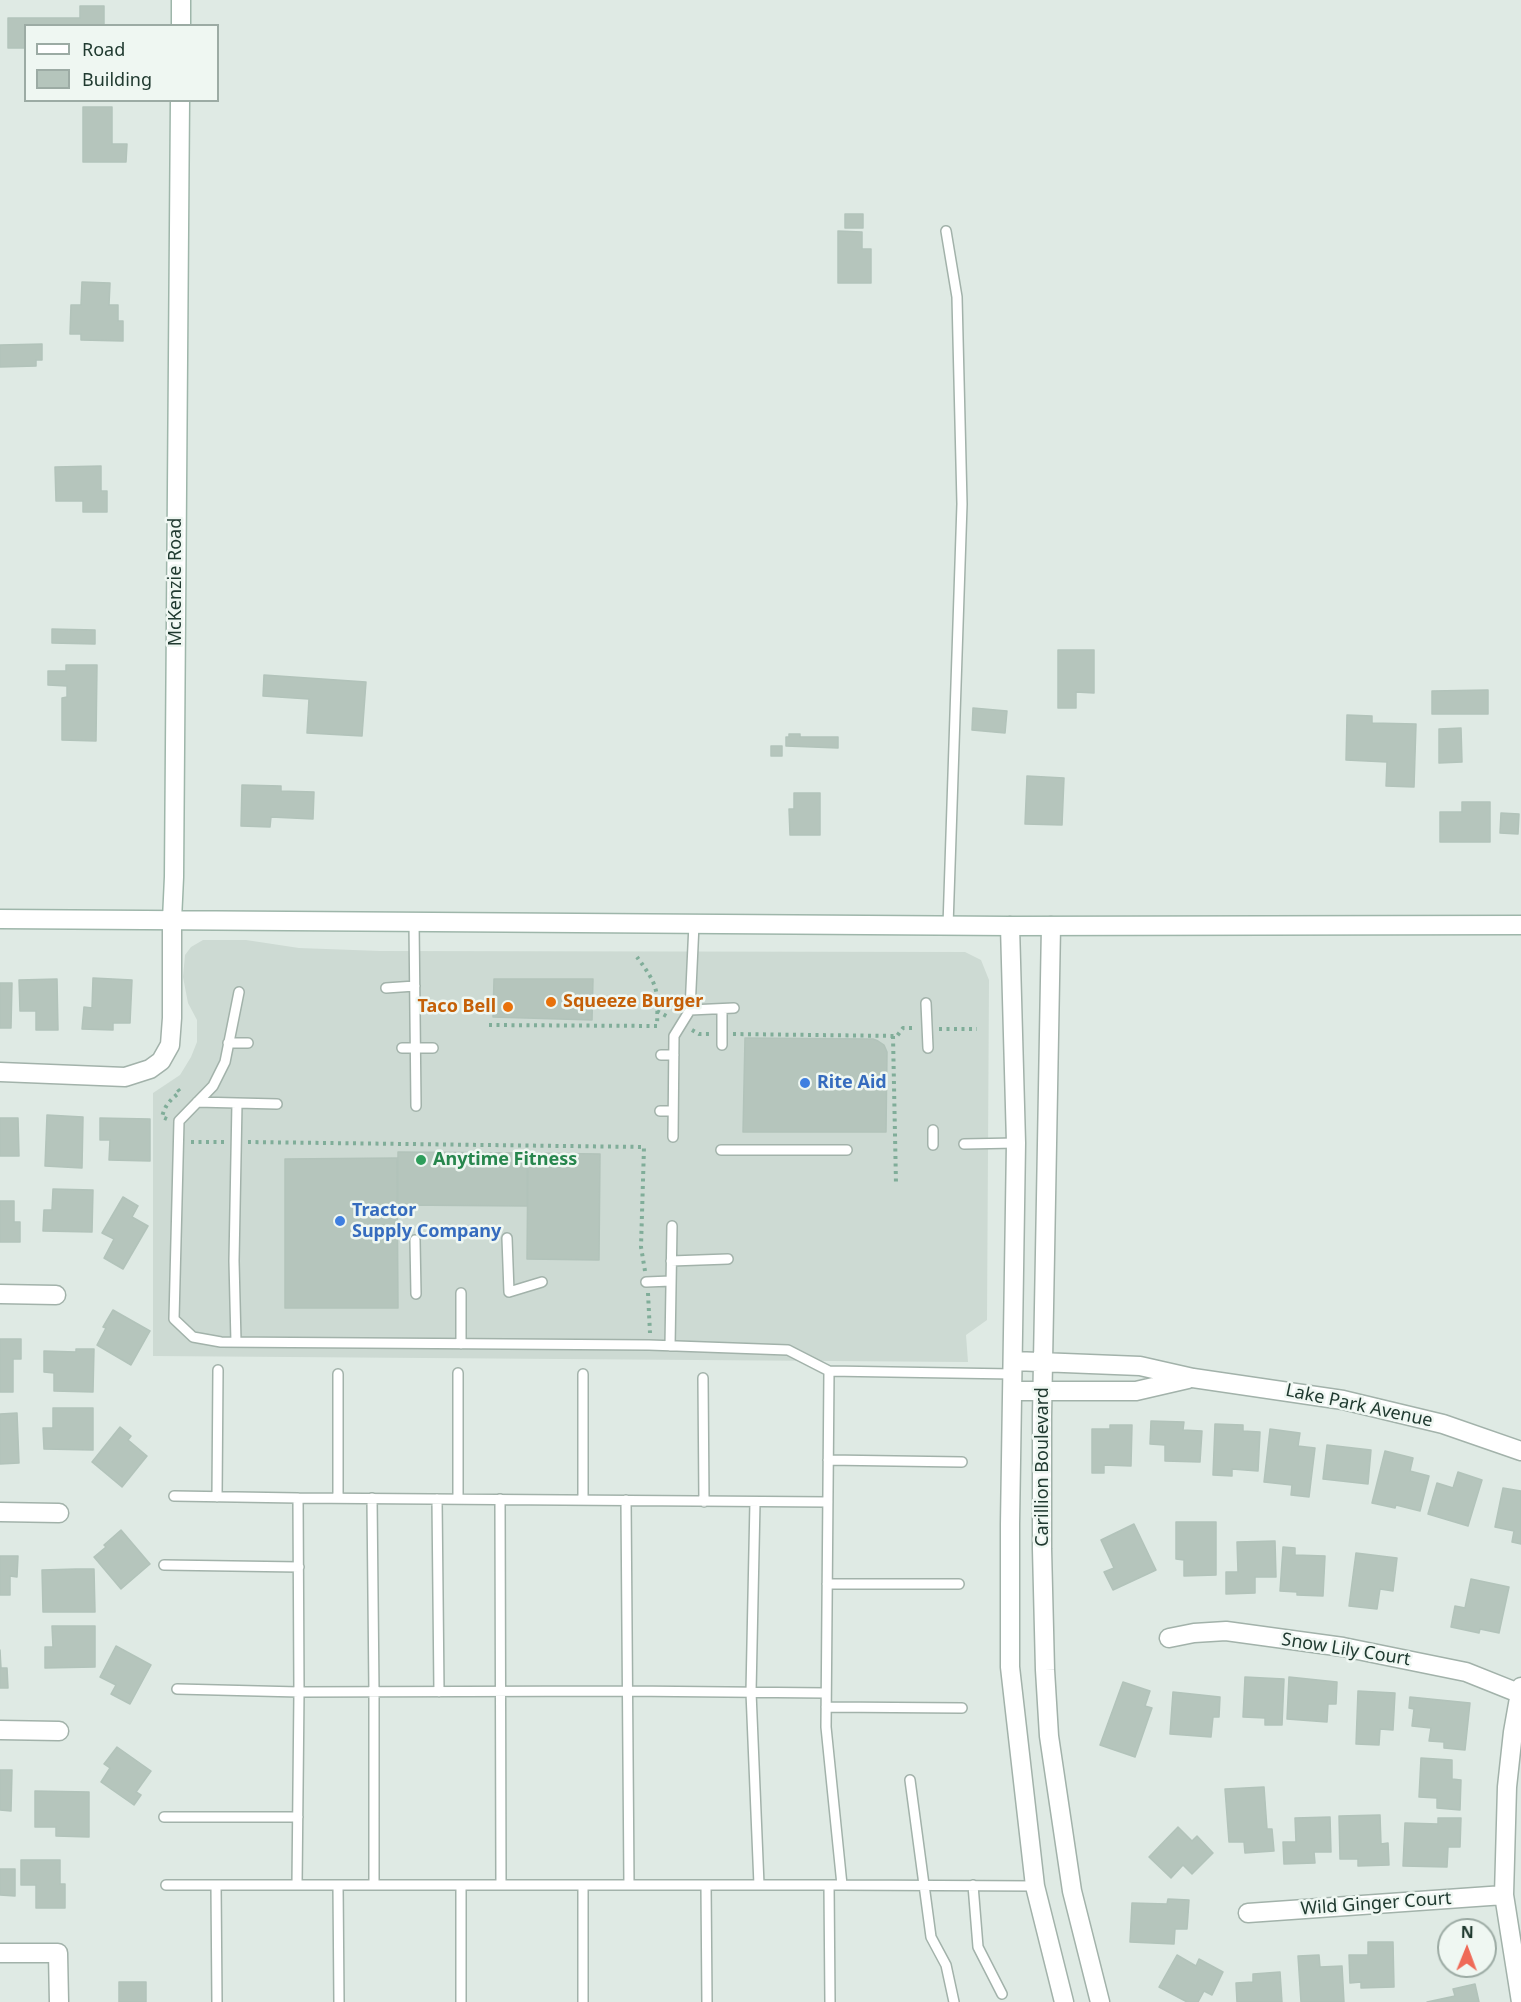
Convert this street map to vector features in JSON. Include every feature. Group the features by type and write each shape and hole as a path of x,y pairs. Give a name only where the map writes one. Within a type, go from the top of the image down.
{"street":[{"path":"181,0 181,24"},
{"name":"McKenzie Road","path":"0,1072 125,1077 150,1069 160,1061 170,1045 174,866 180,102"},
{"path":"0,919 948,926 1521,925"},
{"name":"Carillion Boulevard","path":"1010,926 1016,1143 1010,1666 1035,1886 1064,2002"},
{"name":"Carillion Boulevard","path":"1051,926 1043,1362 1042,1550 1045,1670 1050,1736 1072,1891 1100,2002"},
{"path":"0,1294 56,1295"},
{"name":"Lake Park Avenue","path":"1013,1375 1043,1362 1140,1366 1193,1378 1301,1392 1392,1410 1443,1424 1521,1451"},
{"name":"Lake Park Avenue","path":"1013,1375 1043,1390 1136,1390 1193,1378"},
{"path":"0,1512 59,1513"},
{"name":"Snow Lily Court","path":"1169,1638 1194,1633 1226,1631 1343,1647 1466,1672 1521,1691"},
{"path":"1521,1691 1507,1787 1504,1895 1521,2002"},
{"path":"0,1731 59,1731"},
{"name":"Wild Ginger Court","path":"1248,1913 1504,1895"},
{"path":"0,1953 58,1953 59,2002"}],"lane":[{"path":"946,231 957,297 962,504 948,926"},
{"path":"414,922 416,1106"},
{"path":"673,1137 674,1036 690,1010 694,924"},
{"path":"386,988 415,986"},
{"path":"239,992 225,1062 213,1086 179,1121 174,1318 193,1337 221,1342 649,1345 788,1350 829,1371 1013,1375"},
{"path":"926,1003 928,1048"},
{"path":"690,1010 734,1008"},
{"path":"722,1009 722,1045"},
{"path":"228,1042 249,1043"},
{"path":"402,1047 432,1048"},
{"path":"661,1055 674,1055"},
{"path":"197,1102 277,1104"},
{"path":"236,1342 234,1261 237,1103"},
{"path":"660,1111 673,1111"},
{"path":"933,1130 933,1145"},
{"path":"964,1144 1016,1143"},
{"path":"721,1150 847,1150"},
{"path":"670,1346 672,1226"},
{"path":"507,1238 509,1292 542,1282"},
{"path":"415,1240 416,1294"},
{"path":"671,1261 728,1259"},
{"path":"646,1282 671,1281"},
{"path":"461,1293 461,1344"},
{"path":"217,1497 218,1370"},
{"path":"829,1371 826,1727 842,1885"},
{"path":"458,1373 458,1499"},
{"path":"338,1374 338,1498"},
{"path":"583,1374 583,1500"},
{"path":"703,1378 704,1502"},
{"path":"828,1460 962,1462"},
{"path":"174,1496 828,1502"},
{"path":"297,1885 298,1498"},
{"path":"372,1498 374,1885"},
{"path":"437,1499 439,1692"},
{"path":"500,1499 501,1885"},
{"path":"626,1500 629,1885"},
{"path":"755,1502 751,1692 759,1885"},
{"path":"164,1565 299,1567"},
{"path":"827,1584 959,1584"},
{"path":"177,1689 299,1692 826,1693"},
{"path":"826,1707 962,1708"},
{"path":"910,1780 931,1937 946,1965 954,2002"},
{"path":"164,1816 298,1817"},
{"path":"166,1885 1035,1886"},
{"path":"216,1885 217,2002"},
{"path":"338,1885 339,2002"},
{"path":"461,1885 461,2002"},
{"path":"583,1885 583,2002"},
{"path":"706,1885 707,2002"},
{"path":"829,1885 830,2002"},
{"path":"973,1886 978,1947 1002,1994"}],"path":[{"path":"489,1025 657,1026 657,992 653,978 637,957"},
{"path":"657,1011 699,1034 897,1036 903,1028 977,1029"},
{"path":"893,1036 896,1184"},
{"path":"175,1086 180,1092 168,1101 162,1117 190,1131 190,1142 644,1147 641,1247 650,1303 649,1345"}],"shaded area":[{"path":"203,940 246,940 299,948 380,951 965,952 981,960 989,980 987,1320 966,1335 968,1362 153,1356 153,1093 180,1075 197,1042 197,1020 188,1003 183,977 185,955 191,947"}],"building":[{"path":"80,6 104,6 104,24 24,24 24,48 8,48 8,18 80,18"},
{"path":"83,107 112,107 112,144 127,144 126,162 83,162"},
{"path":"845,214 863,214 863,228 845,228"},
{"path":"838,231 862,232 862,249 871,249 871,283 838,283"},
{"path":"82,282 110,283 109,305 118,305 118,321 123,321 123,341 81,340 81,334 70,334 71,305 81,305"},
{"path":"42,344 42,360 36,360 36,366 0,367 0,345"},
{"path":"101,466 101,491 107,491 107,512 83,512 83,501 56,501 55,467"},
{"path":"52,629 95,630 95,644 52,643"},
{"path":"1058,650 1094,650 1094,693 1076,692 1076,708 1058,708"},
{"path":"66,665 97,665 96,741 62,740 62,698 67,697 67,686 48,685 48,671 66,671"},
{"path":"264,675 366,682 362,736 307,733 309,699 263,696"},
{"path":"1488,690 1488,714 1432,714 1432,691"},
{"path":"973,708 1007,711 1005,733 972,730"},
{"path":"1347,715 1372,716 1372,723 1416,724 1414,787 1386,786 1387,762 1346,760"},
{"path":"1461,728 1462,762 1439,763 1439,729"},
{"path":"789,734 800,734 800,737 838,737 838,748 786,746 786,737 789,737"},
{"path":"771,746 782,746 782,756 771,756"},
{"path":"1027,776 1064,778 1062,825 1025,824"},
{"path":"242,785 281,786 281,791 314,792 313,819 271,817 270,827 241,826"},
{"path":"794,793 820,793 820,835 790,835 789,809 794,809"},
{"path":"1462,802 1490,802 1490,842 1440,842 1440,812 1462,812"},
{"path":"1501,813 1519,814 1518,834 1500,833"},
{"path":"93,978 132,980 130,1023 113,1023 113,1030 82,1029 84,1007 92,1008"},
{"path":"57,979 58,1030 36,1030 36,1011 20,1011 19,980"},
{"path":"494,979 593,979 592,1020 493,1017"},
{"path":"0,983 12,983 11,1028 0,1028"},
{"path":"745,1038 873,1039 884,1045 887,1052 886,1132 743,1132"},
{"path":"47,1115 83,1117 82,1168 45,1166"},
{"path":"0,1118 18,1118 19,1156 0,1156"},
{"path":"100,1118 150,1119 150,1161 109,1160 110,1140 100,1140"},
{"path":"398,1152 527,1153 527,1206 398,1205"},
{"path":"528,1153 600,1154 599,1260 527,1259"},
{"path":"397,1158 398,1308 285,1308 285,1159"},
{"path":"53,1189 93,1190 92,1232 43,1231 44,1210 52,1210"},
{"path":"123,1197 138,1206 132,1217 148,1226 123,1269 104,1258 114,1239 102,1233"},
{"path":"0,1201 14,1201 14,1222 20,1222 20,1242 0,1242"},
{"path":"113,1310 150,1331 131,1365 97,1345 106,1328 103,1327"},
{"path":"0,1339 21,1339 21,1359 13,1359 13,1392 0,1392"},
{"path":"76,1349 94,1349 93,1392 54,1391 54,1373 44,1372 44,1351 76,1352"},
{"path":"53,1408 93,1408 93,1450 44,1449 43,1428 53,1428"},
{"path":"17,1413 19,1463 0,1464 0,1414"},
{"path":"1151,1421 1184,1422 1183,1430 1202,1431 1200,1462 1165,1461 1165,1445 1150,1444"},
{"path":"1215,1424 1243,1425 1243,1431 1260,1432 1258,1471 1232,1469 1232,1476 1213,1475"},
{"path":"1110,1425 1132,1425 1131,1466 1104,1465 1104,1473 1092,1473 1092,1429 1110,1429"},
{"path":"120,1427 131,1436 128,1440 147,1456 122,1487 92,1462"},
{"path":"1270,1429 1300,1433 1298,1446 1315,1448 1309,1497 1291,1495 1292,1485 1264,1482"},
{"path":"1327,1445 1371,1450 1368,1484 1323,1479"},
{"path":"1385,1451 1413,1458 1410,1471 1429,1476 1420,1511 1396,1505 1395,1508 1372,1503"},
{"path":"1458,1472 1482,1480 1468,1526 1428,1514 1437,1483 1453,1488"},
{"path":"1503,1488 1521,1491 1521,1544 1512,1542 1514,1531 1495,1527"},
{"path":"1176,1522 1216,1522 1216,1575 1184,1576 1184,1560 1176,1559"},
{"path":"1134,1524 1156,1570 1113,1590 1104,1572 1114,1568 1101,1540"},
{"path":"121,1530 150,1564 121,1589 94,1557"},
{"path":"1275,1541 1276,1577 1255,1577 1255,1593 1226,1594 1226,1572 1238,1572 1237,1542"},
{"path":"1283,1547 1295,1548 1295,1555 1325,1556 1323,1596 1297,1595 1297,1592 1280,1591"},
{"path":"1356,1553 1397,1558 1393,1591 1380,1589 1377,1609 1349,1606"},
{"path":"0,1556 18,1556 17,1577 10,1576 10,1595 0,1595"},
{"path":"94,1569 95,1612 43,1612 42,1570"},
{"path":"1471,1579 1509,1587 1499,1633 1480,1629 1479,1633 1451,1627 1455,1606 1465,1608"},
{"path":"52,1626 95,1626 95,1667 45,1668 45,1647 53,1647"},
{"path":"116,1646 151,1665 130,1704 111,1694 116,1685 100,1677"},
{"path":"0,1650 1,1668 7,1668 8,1688 0,1688"},
{"path":"1245,1677 1284,1679 1282,1725 1265,1725 1265,1718 1243,1717"},
{"path":"1289,1677 1337,1682 1336,1704 1328,1704 1327,1722 1287,1719"},
{"path":"1123,1682 1150,1691 1145,1706 1152,1708 1135,1757 1100,1745"},
{"path":"1358,1691 1395,1693 1393,1730 1380,1729 1379,1745 1356,1744"},
{"path":"1173,1692 1220,1697 1219,1717 1213,1717 1211,1737 1170,1734"},
{"path":"1410,1697 1470,1703 1465,1750 1444,1748 1444,1742 1429,1741 1431,1728 1412,1726 1414,1709 1409,1708"},
{"path":"117,1747 151,1771 136,1792 141,1795 134,1805 101,1782 110,1768 104,1764"},
{"path":"1421,1758 1452,1760 1452,1779 1461,1780 1460,1810 1437,1808 1437,1798 1419,1797"},
{"path":"0,1770 12,1770 11,1811 0,1810"},
{"path":"1264,1787 1267,1829 1272,1829 1274,1851 1245,1853 1244,1842 1229,1842 1225,1789"},
{"path":"35,1791 89,1792 89,1837 56,1836 56,1827 35,1827"},
{"path":"1380,1815 1381,1844 1388,1843 1389,1865 1358,1866 1358,1859 1340,1859 1339,1816"},
{"path":"1330,1817 1331,1852 1314,1852 1315,1863 1284,1864 1283,1842 1296,1842 1295,1818"},
{"path":"1438,1818 1461,1818 1460,1847 1448,1847 1447,1867 1403,1866 1405,1823 1438,1824"},
{"path":"1178,1827 1192,1841 1197,1836 1213,1853 1192,1874 1183,1865 1171,1878 1149,1857"},
{"path":"21,1860 60,1860 60,1884 65,1884 65,1908 36,1908 36,1885 21,1885"},
{"path":"0,1869 15,1869 15,1896 0,1895"},
{"path":"1168,1899 1189,1900 1187,1929 1175,1929 1174,1944 1130,1942 1132,1903 1167,1904"},
{"path":"1368,1942 1393,1942 1394,1987 1361,1988 1361,1982 1350,1983 1349,1955 1368,1955"},
{"path":"1177,1955 1196,1966 1199,1959 1223,1972 1212,1995 1204,1991 1198,2002 1187,2002 1159,1987"},
{"path":"1319,1955 1320,1967 1342,1966 1344,2002 1301,2002 1298,1956"},
{"path":"1280,1972 1282,2002 1237,2002 1236,1983 1253,1982 1253,1974"},
{"path":"119,1982 146,1982 146,2002 119,2002"},
{"path":"1475,1984 1479,2002 1427,2002 1455,1996 1453,1989"}],"place":[{"name":"Squeeze Burger","path":"551,1002"},
{"name":"Taco Bell","path":"508,1007"},
{"name":"Rite Aid","path":"805,1083"},
{"name":"Anytime Fitness","path":"421,1160"},
{"name":"Tractor Supply Company","path":"340,1221"}]}
